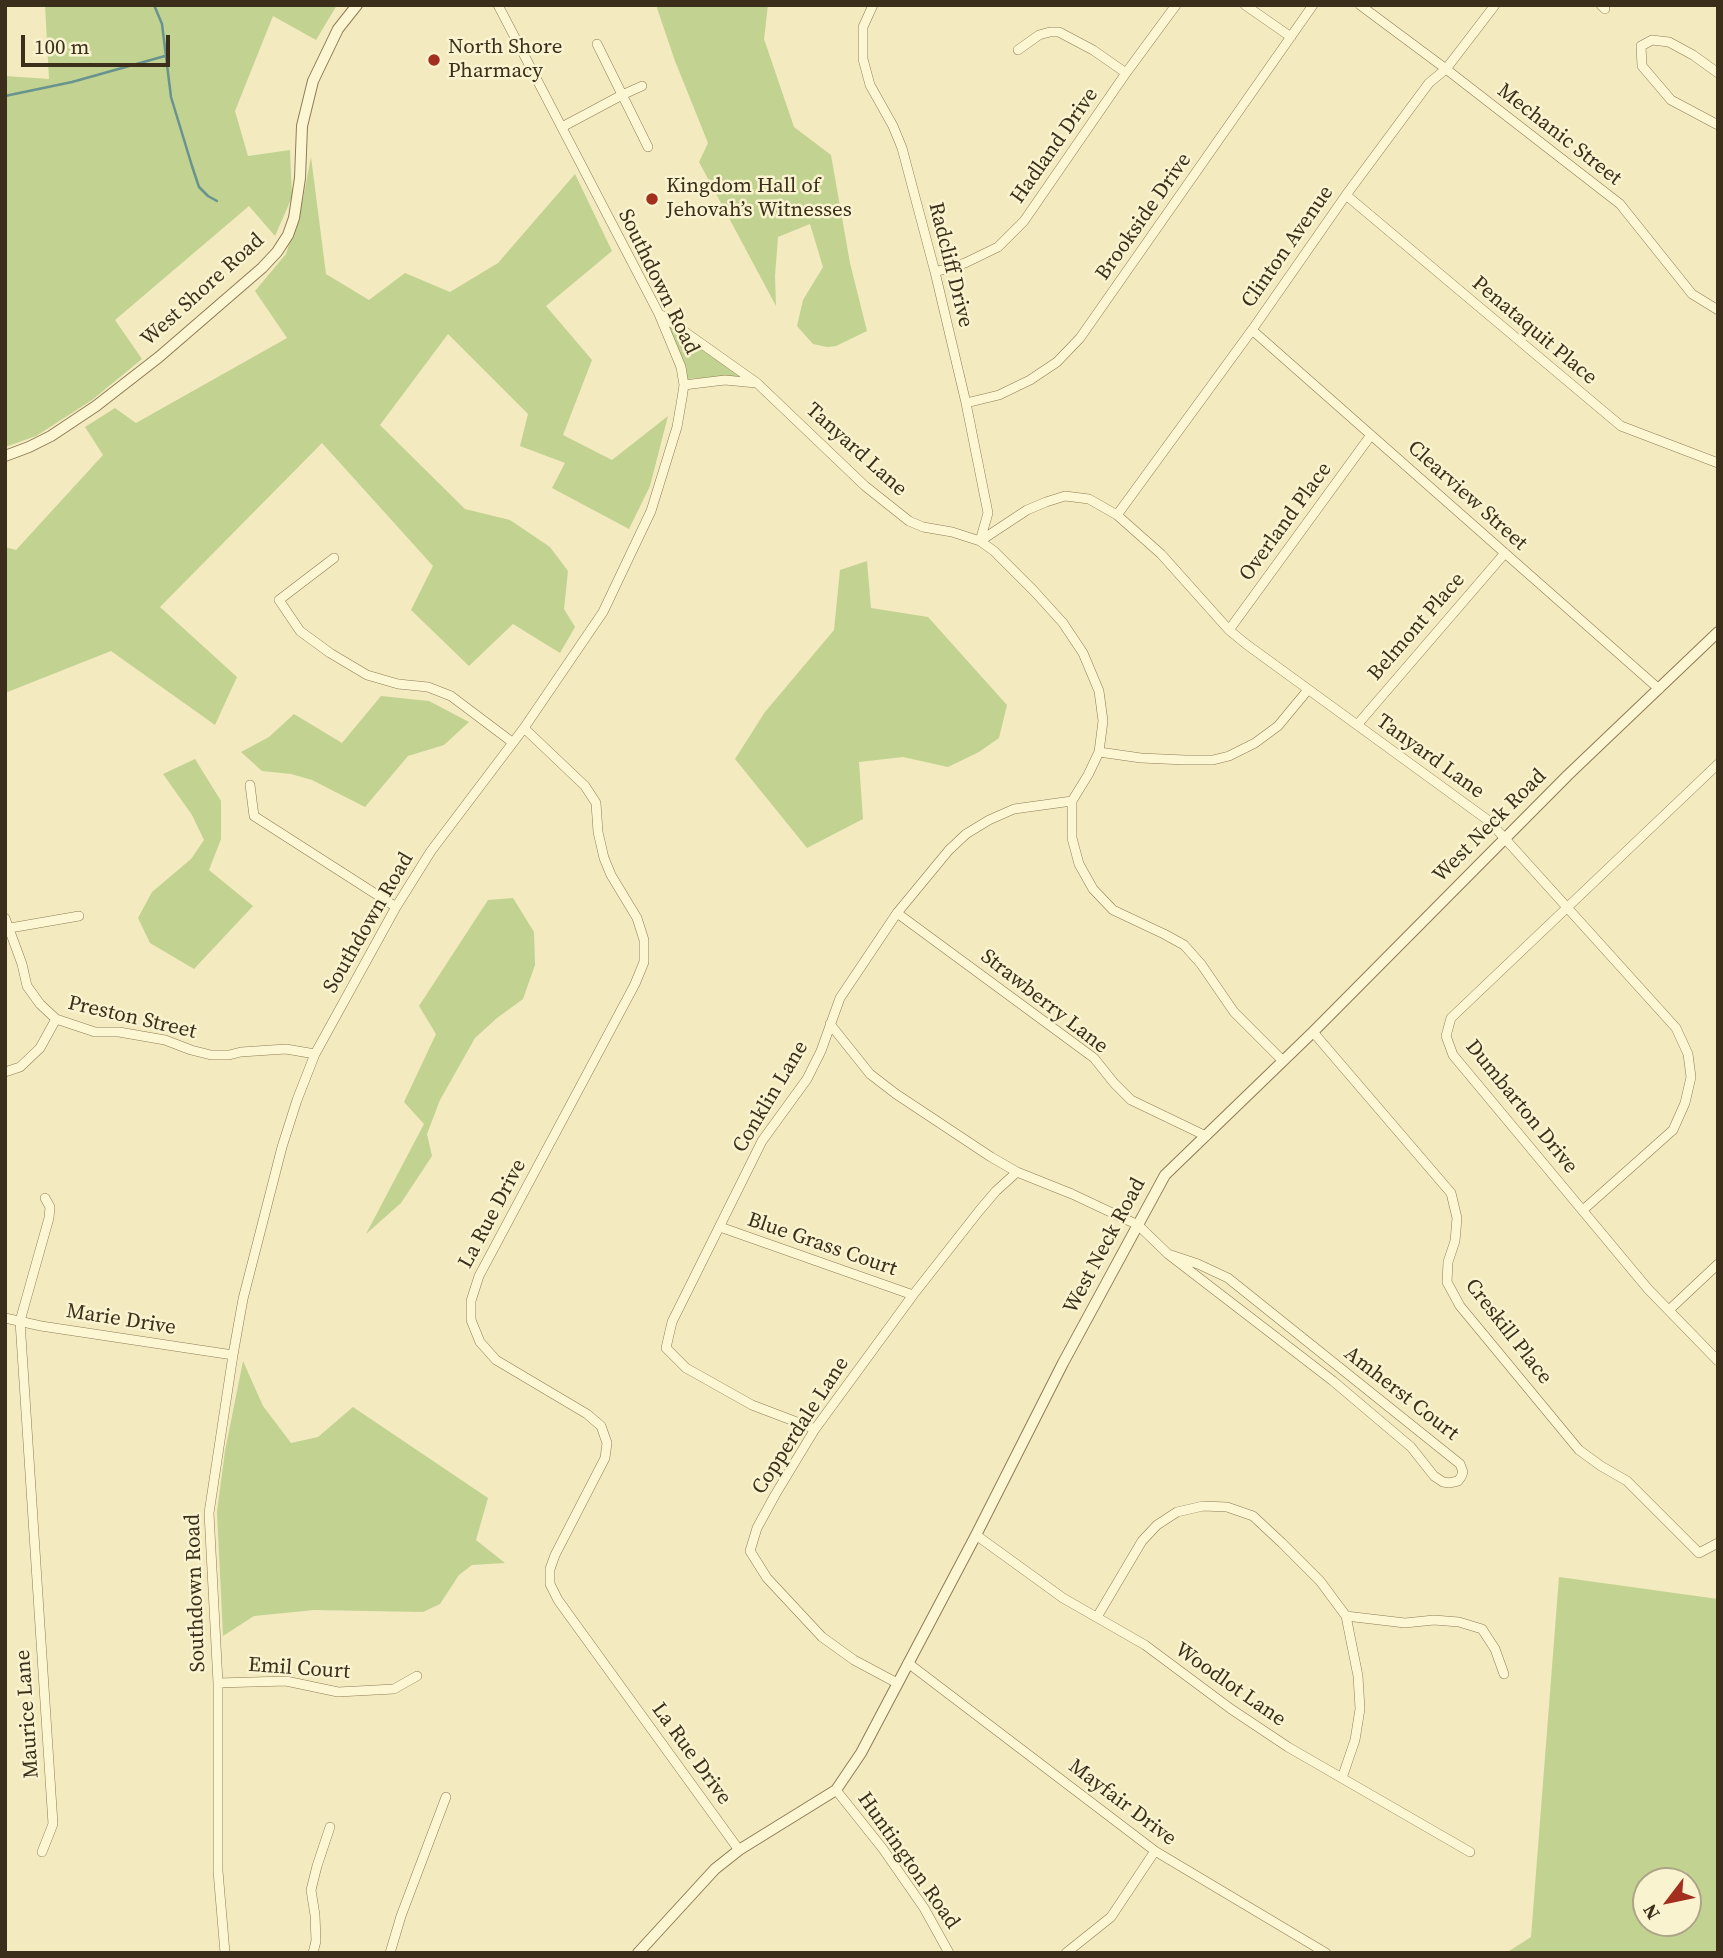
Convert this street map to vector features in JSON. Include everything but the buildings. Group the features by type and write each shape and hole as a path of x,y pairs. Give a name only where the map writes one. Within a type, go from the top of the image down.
{"street":[{"name":"West Shore Road","path":"5,456 51,436 96,406 159,357 251,278 276,252 288,235 294,218 299,186 302,126 313,81 338,29 357,5"},
{"name":"Southdown Road","path":"225,1953 218,1858 218,1683 209,1513 243,1299 282,1147 314,1054 396,907 431,851 524,728 603,612 647,519 677,426 684,385 681,367 659,314 498,5"},
{"name":"Radcliff Drive","path":"873,5 863,27 863,59 870,85 902,148 966,403 988,513 980,541"},
{"name":"Hadland Drive","path":"934,272 965,263 998,247 1024,222 1176,5"},
{"path":"1245,5 1291,37"},
{"name":"Brookside Drive","path":"966,403 999,395 1030,380 1057,362 1080,338 1313,5"},
{"name":"Mechanic Street","path":"1360,5 1620,204 1692,294 1718,310"},
{"name":"Clinton Avenue","path":"1117,515 1429,83 1446,69 1495,5"},
{"path":"1018,50 1039,35 1059,32 1093,50 1126,73"},
{"path":"1718,73 1669,42 1652,40 1641,46 1642,66 1671,100 1718,125"},
{"path":"597,44 648,147"},
{"path":"562,127 642,86"},
{"name":"Penataquit Place","path":"1346,195 1621,426 1718,463"},
{"name":"Tanyard Lane","path":"659,314 758,383 865,486 909,521 980,541 1034,590 1083,653 1098,691 1103,722 1099,752"},
{"name":"Clearview Street","path":"1252,330 1659,689"},
{"path":"684,385 725,380 758,383"},
{"name":"Overland Place","path":"1229,630 1371,435"},
{"name":"Tanyard Lane","path":"980,541 1027,510 1065,496 1089,499 1117,515 1161,554 1229,630 1307,691 1489,821 1676,1028 1688,1054 1691,1077 1685,1103 1673,1130 1583,1210"},
{"name":"Belmont Place","path":"1357,725 1504,553"},
{"path":"334,558 279,600 300,631 367,675 398,684 428,687 451,696 512,742"},
{"name":"West Neck Road","path":"638,1953 715,1869 739,1850 836,1790 861,1753 1063,1363 1165,1175 1313,1032 1504,839 1718,632"},
{"path":"1283,1061 1234,1012 1201,964 1184,946 1113,909 1093,889 1079,864 1072,838 1072,801 1099,752 1185,760 1213,760 1229,756 1255,743 1278,726 1307,691"},
{"name":"La Rue Drive","path":"524,728 585,786 596,803 598,832 604,858 637,918 644,940 644,962 635,984 479,1276 471,1301 471,1320 480,1342 496,1360 587,1414 601,1426 607,1443 605,1458 555,1555 550,1569 550,1584 558,1600 739,1850"},
{"name":"Dumbarton Drive","path":"1718,764 1451,1018 1446,1036 1453,1055 1648,1289 1718,1361"},
{"path":"250,785 254,816 396,907"},
{"name":"Conklin Lane","path":"815,1429 752,1405 686,1368 666,1348 672,1322 762,1141 807,1079 821,1051 840,998 897,913 948,850 989,820 1014,809 1072,801"},
{"name":"Strawberry Lane","path":"897,913 1094,1058 1131,1100 1206,1136"},
{"path":"10,928 79,916"},
{"name":"Preston Street","path":"5,918 27,986 56,1020 95,1032 119,1032 165,1040 191,1051 211,1055 286,1049 314,1054"},
{"path":"5,1072 20,1067 40,1048 56,1020"},
{"name":"Amherst Court","path":"830,1024 870,1074 970,1143 1017,1172 1138,1225 1168,1254 1334,1381 1411,1447 1434,1476 1449,1483 1458,1481 1463,1472 1460,1464 1228,1278 1168,1254"},
{"name":"Creskill Place","path":"1313,1032 1451,1193 1457,1218 1447,1282 1460,1306 1579,1450 1627,1481 1699,1553 1718,1543"},
{"name":"Copperdale Lane","path":"897,1683 854,1660 822,1637 767,1577 750,1551 757,1528 815,1429 912,1295 996,1191 1017,1172"},
{"name":"Maurice Lane","path":"42,1852 53,1824 20,1321 49,1218 50,1207 45,1198"},
{"name":"Blue Grass Court","path":"720,1227 912,1295"},
{"path":"1669,1310 1718,1264"},
{"name":"Marie Drive","path":"5,1318 41,1326 233,1355"},
{"path":"1097,1617 1142,1541 1157,1525 1177,1512 1203,1506 1227,1507 1253,1516 1320,1581 1346,1616 1359,1676 1360,1709 1355,1740 1342,1778"},
{"name":"Woodlot Lane","path":"976,1535 1063,1598 1145,1645 1265,1732 1470,1852"},
{"path":"1346,1616 1405,1623 1434,1620 1460,1622 1482,1629 1495,1649 1504,1674"},
{"name":"Mayfair Drive","path":"908,1663 1155,1852 1326,1953"},
{"name":"Emil Court","path":"218,1683 286,1681 338,1692 394,1689 417,1676"},
{"name":"Huntington Road","path":"836,1790 924,1908 949,1953"},
{"path":"390,1953 401,1916 446,1797"},
{"path":"313,1953 316,1915 312,1891 330,1827"},
{"path":"1066,1953 1111,1917 1155,1852"}],"green space":[{"path":"45,5 337,5 316,40 273,16 235,111 248,156 290,150 292,197 275,236 249,206 115,320 142,359 92,400 36,436 5,447 5,76 49,79"},
{"path":"656,5 768,5 764,39 794,127 831,155 850,263 867,331 836,346 827,347 813,344 797,326 803,300 823,267 810,224 778,237 776,306 699,162 708,143"},
{"path":"311,157 326,274 369,300 405,273 450,292 498,263 575,174 612,251 546,306 592,360 563,435 612,460 668,416 650,486 629,529 552,488 565,463 520,446 528,414 448,334 380,425 465,509 510,520 550,547 568,571 564,609 575,627 560,653 513,624 469,666 411,610 433,566 322,443 160,607 237,677 215,725 111,651 5,693 5,547 16,550 103,455 85,427 115,408 136,423 287,338 255,291 286,254 303,199"},
{"path":"667,322 747,378 732,376 687,379"},
{"path":"867,561 871,608 928,617 1007,705 999,738 979,752 948,767 903,757 859,762 863,819 807,848 735,759 765,712 834,630 840,570"},
{"path":"381,696 429,701 469,722 444,745 408,756 365,807 312,780 291,774 262,771 241,752 269,737 294,714 342,743"},
{"path":"195,759 221,801 221,839 209,870 253,906 194,969 150,943 138,918 152,892 191,859 204,840 192,815 163,774"},
{"path":"513,898 534,932 535,965 523,999 475,1038 440,1100 427,1134 432,1156 401,1203 366,1234 424,1124 404,1102 436,1034 419,1006 488,900"},
{"path":"243,1361 263,1406 291,1443 318,1437 353,1407 488,1498 476,1540 505,1563 472,1565 459,1575 440,1604 423,1612 314,1610 254,1616 223,1636 217,1512 225,1451"},
{"path":"1559,1577 1718,1599 1718,1953 1506,1953 1531,1937"}],"waterway":[{"path":"154,5 162,24 171,97 192,166 199,187 217,201"},
{"path":"5,96 72,82 165,56"}],"place":[{"name":"North Shore Pharmacy","path":"434,60"},
{"name":"Kingdom Hall of Jehovah’s Witnesses","path":"652,199"}]}
